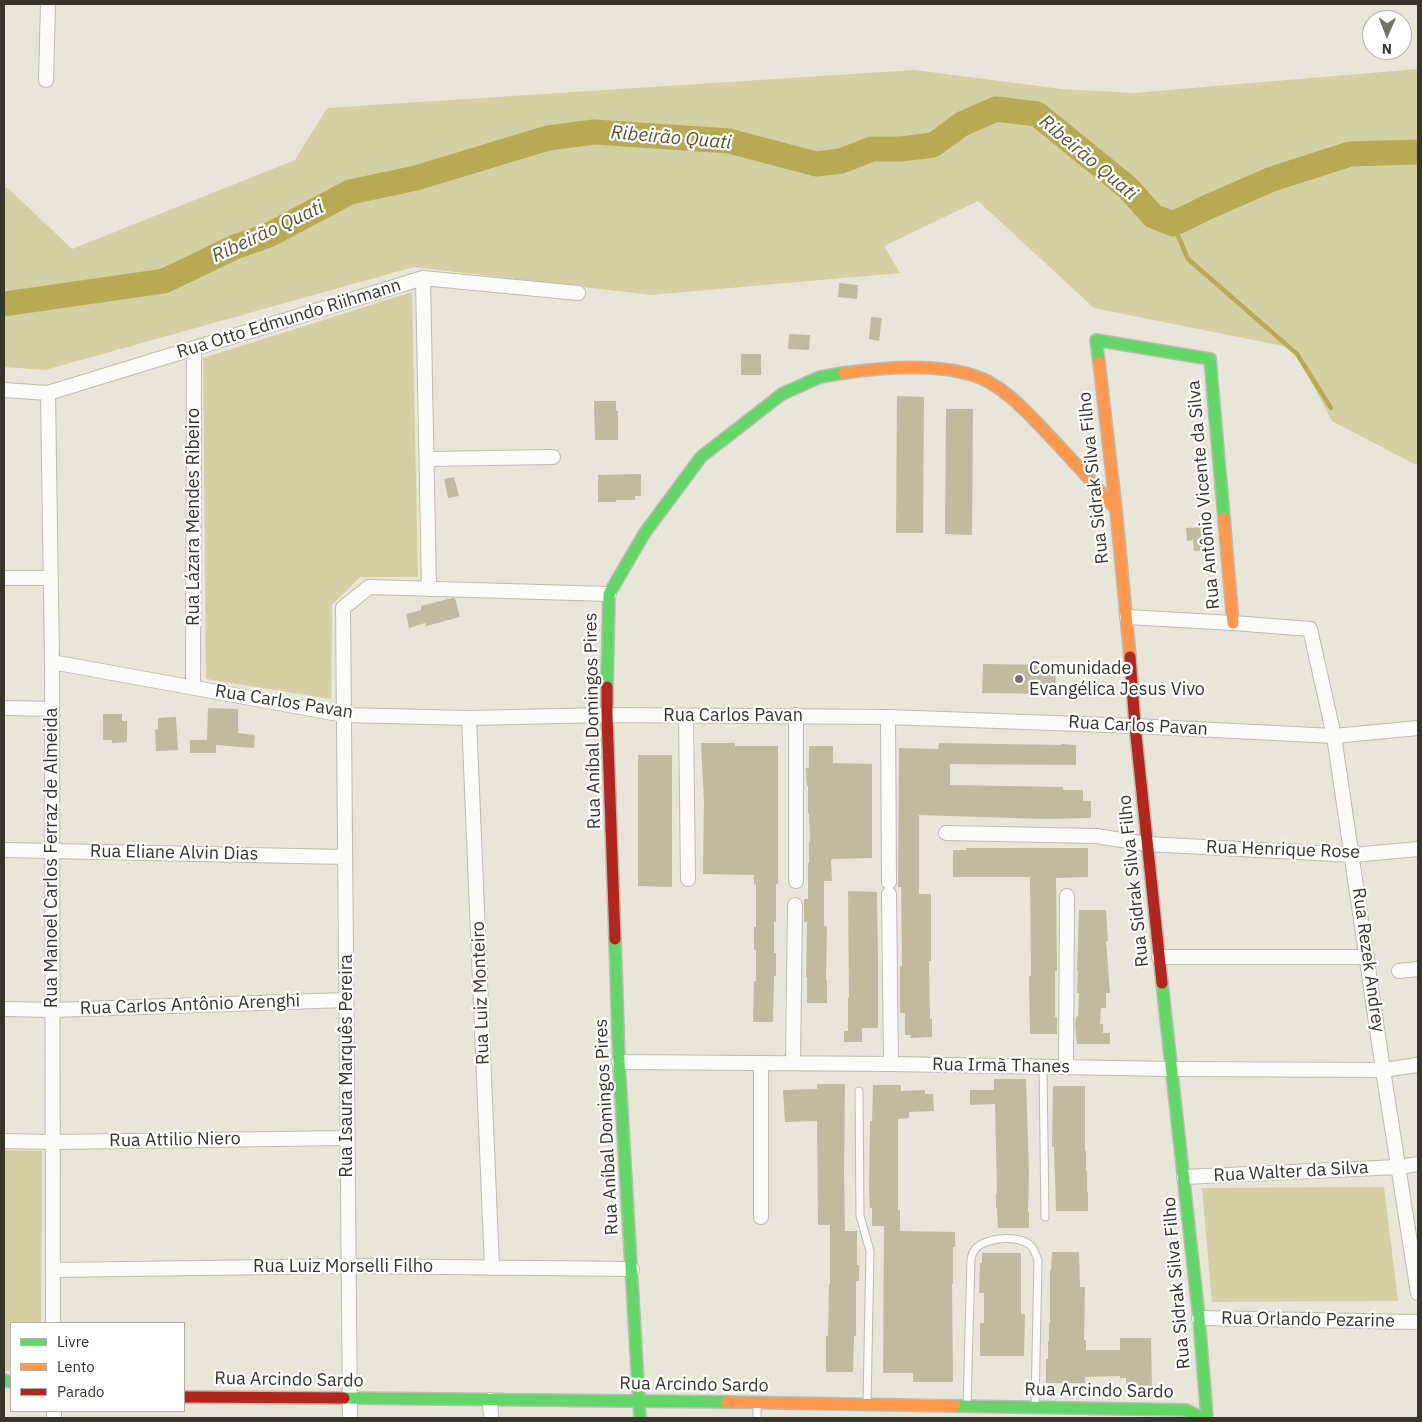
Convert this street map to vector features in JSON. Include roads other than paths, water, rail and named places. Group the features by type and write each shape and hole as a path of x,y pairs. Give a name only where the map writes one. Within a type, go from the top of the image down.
{"street":[{"path":"46,80 48,4"},
{"path":"423,278 429,588 610,594"},
{"name":"Rua Otto Edmundo Riihmann","path":"4,390 48,393 423,278 578,293"},
{"name":"Rua Sidrak Silva Filho","path":"1096,340 1116,509 1147,844 1199,1318 1206,1418"},
{"name":"Rua Antônio Vicente da Silva","path":"1096,340 1210,359 1233,623"},
{"name":"Rua Lázara Mendes Ribeiro","path":"193,687 194,348"},
{"name":"Rua Aníbal Domingos Pires","path":"640,1418 619,1062 607,715 610,594 644,534 701,457 782,394 820,377 865,370 908,368 959,372 986,380 1016,401 1116,509"},
{"name":"Rua Manoel Carlos Ferraz de Almeida","path":"48,393 52,662 53,1322"},
{"path":"427,459 553,457"},
{"path":"4,578 51,578"},
{"name":"Rua Isaura Marquês Pereira","path":"350,1418 343,608 369,586 429,588"},
{"path":"1127,618 1233,623"},
{"name":"Rua Rezek Andrey","path":"1233,623 1310,629 1334,736 1398,1166 1413,1225 1418,1293"},
{"name":"Rua Carlos Pavan","path":"52,662 344,714 469,718 607,715 888,717 1135,726 1334,736 1418,728"},
{"path":"4,708 52,709"},
{"path":"796,715 796,881"},
{"path":"686,716 688,879"},
{"path":"888,717 891,1064"},
{"name":"Rua Luiz Monteiro","path":"469,718 492,1268"},
{"name":"Rua Henrique Rose","path":"946,833 1096,836 1147,844 1353,855 1418,849"},
{"name":"Rua Eliane Alvin Dias","path":"4,850 345,857"},
{"path":"1066,1067 1067,896"},
{"path":"793,1063 795,906"},
{"path":"1159,957 1367,957"},
{"path":"1399,971 1418,968"},
{"name":"Rua Carlos Antônio Arenghi","path":"4,1009 52,1010 346,1000"},
{"name":"Rua Irmã Thanes","path":"619,1062 891,1064 1171,1070 1384,1070 1418,1065"},
{"path":"761,1063 762,1217"},
{"name":"Rua Attilio Niero","path":"4,1141 347,1138"},
{"name":"Rua Walter da Silva","path":"1184,1177 1418,1164"},
{"name":"Rua Luiz Morselli Filho","path":"53,1270 348,1266 632,1269"},
{"name":"Rua Orlando Pezarine","path":"1199,1318 1418,1322"},
{"name":"Rua Arcindo Sardo","path":"185,1397 1186,1410 1202,1418"},
{"path":"490,1400 491,1418"}],"lane":[{"path":"1043,1067 1045,1217"},
{"path":"859,1091 860,1216 870,1252 873,1407"},
{"path":"970,1408 972,1259 974,1251 981,1244 996,1239 1014,1239 1025,1242 1032,1246 1038,1260 1035,1407"},
{"path":"757,1403 757,1418"}],"waterway":[{"name":"Ribeirão Quati","path":"4,304 164,281 235,247 269,235 350,192 416,178 548,138 594,132 729,141 816,164 841,161 872,149 901,149 933,145 962,124 996,109 1037,114 1128,188 1153,216 1173,224 1272,179 1350,154 1418,152"},
{"path":"1173,224 1188,259 1297,354 1331,408"}],"place":[{"name":"Comunidade Evangélica Jesus Vivo","path":"1019,679"}]}
